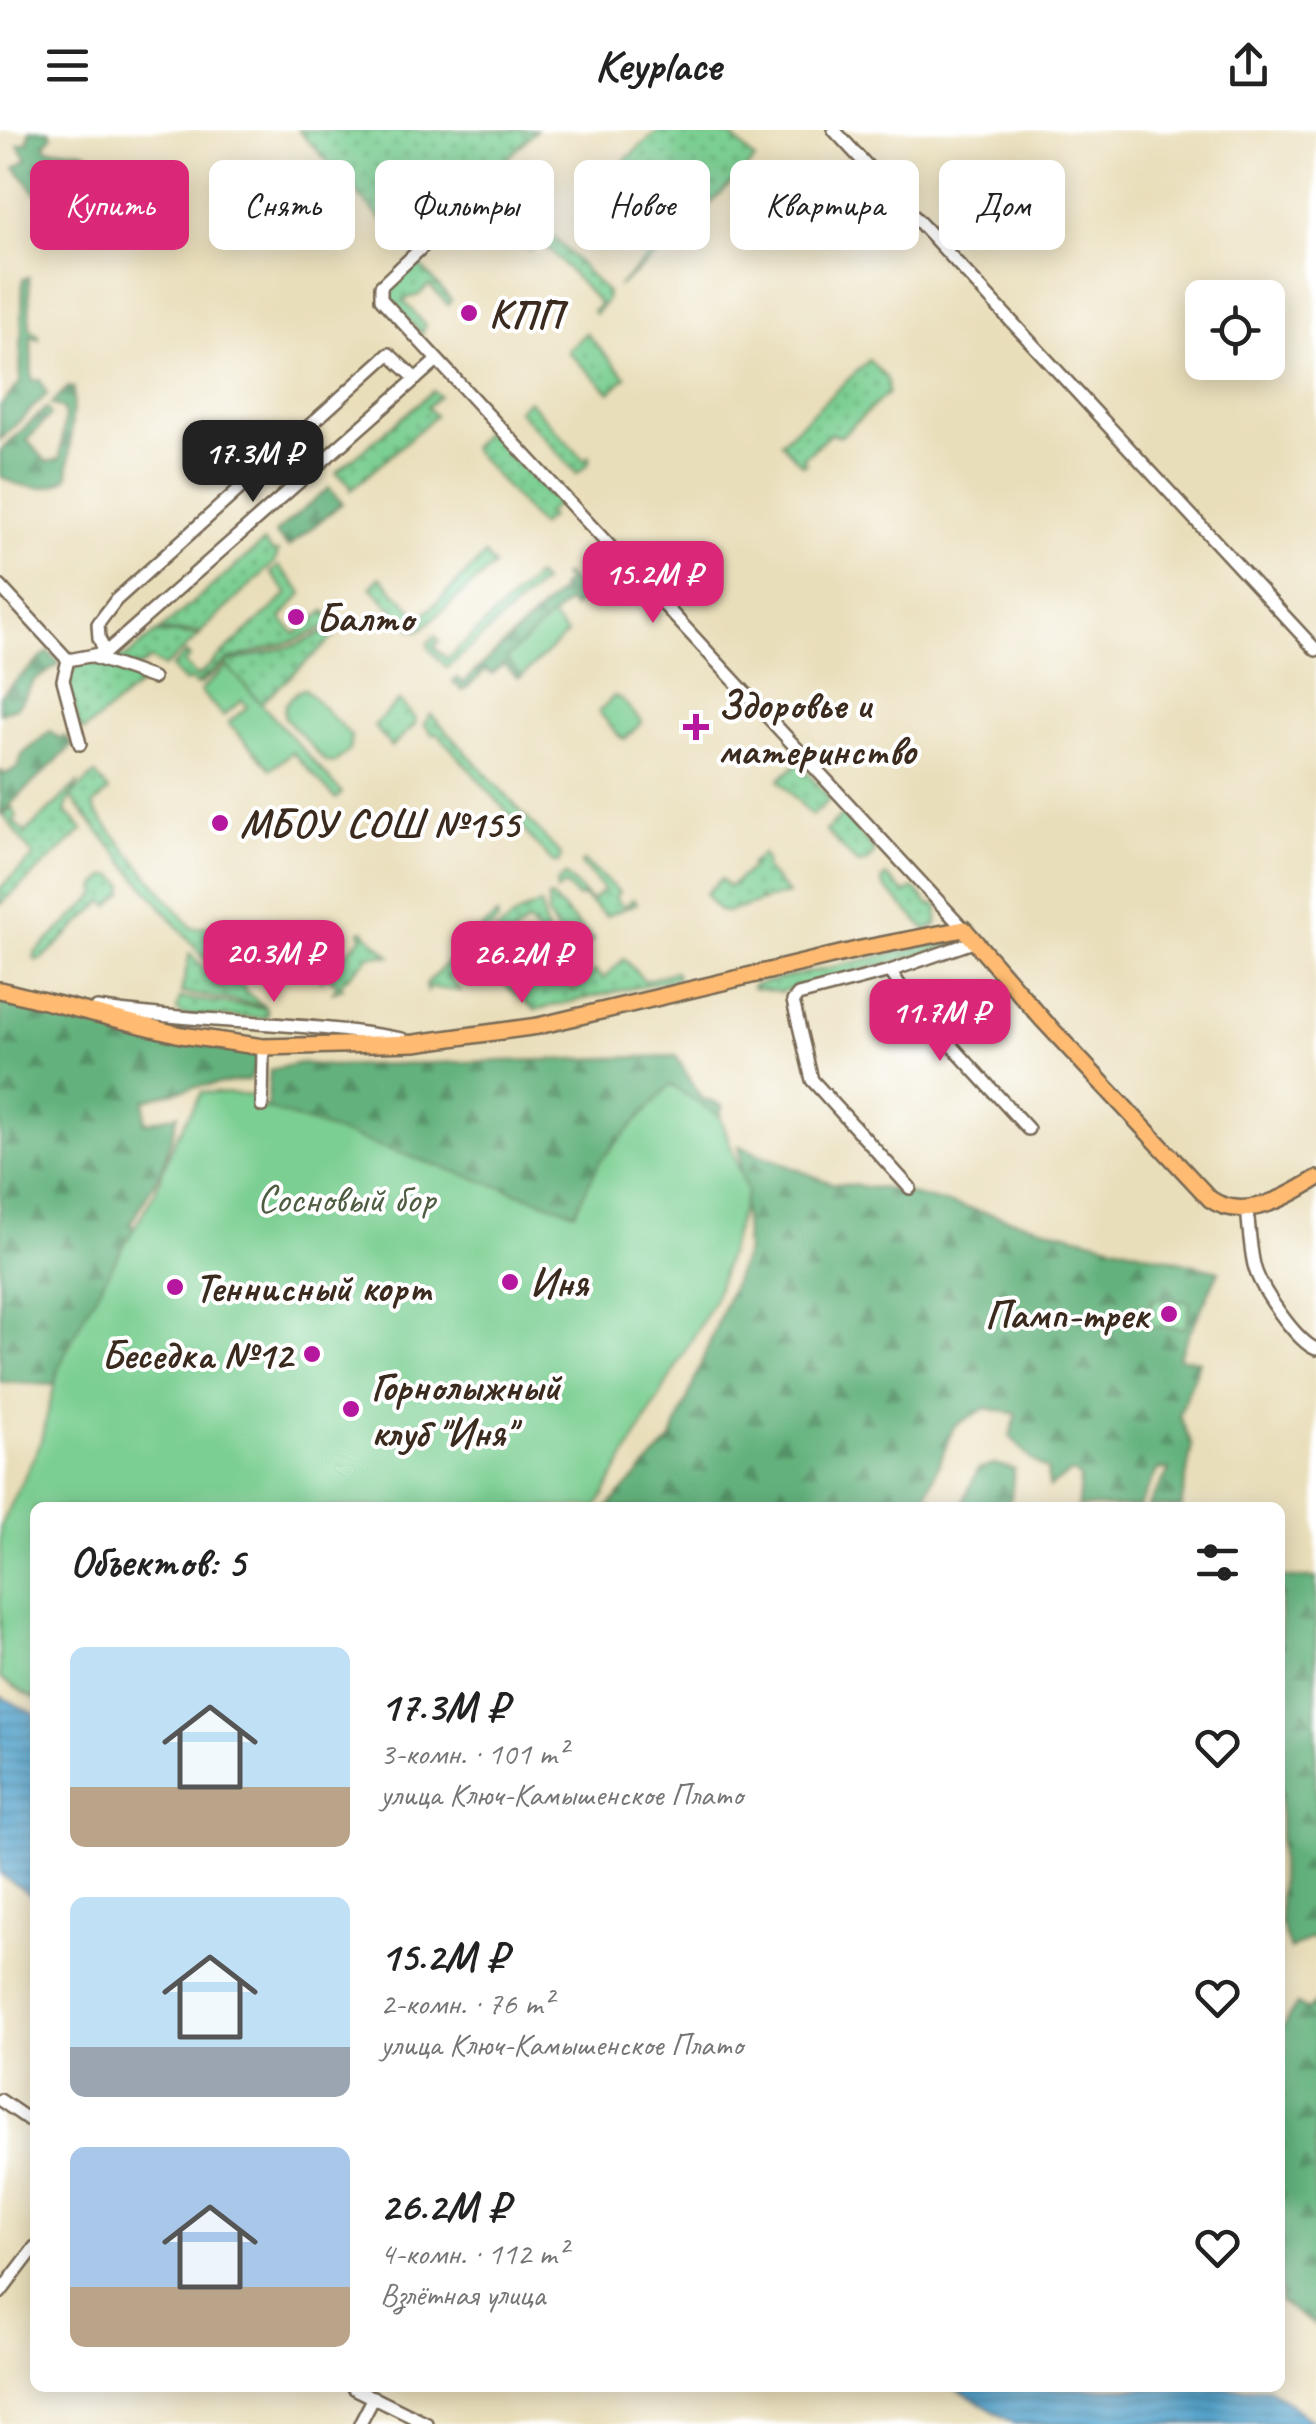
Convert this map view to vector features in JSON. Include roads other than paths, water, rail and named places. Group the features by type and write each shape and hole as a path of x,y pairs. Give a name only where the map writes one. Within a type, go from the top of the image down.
{"main road":[{"path":"0,990 180,1035 263,1047 416,1043 538,1026 930,934 970,935 1043,1020 1210,1199 1226,1208 1247,1208 1285,1196 1316,1180"}],"street":[{"path":"834,130 1316,650"},
{"path":"421,250 380,290 382,301 970,935 890,971 798,995 792,1006 812,1080 910,1188"},
{"path":"99,655 98,624 116,600 389,354 416,379"},
{"path":"68,660 99,655 436,362"},
{"path":"0,586 68,660"},
{"path":"99,655 153,678"},
{"path":"68,660 64,680 80,744"},
{"path":"930,934 944,922 944,906"},
{"path":"890,971 910,1000 1028,1129"},
{"path":"72,1007 361,1031 416,1043"},
{"path":"262,1106 263,1047"},
{"path":"1247,1208 1254,1267 1292,1327 1310,1348 1316,1349"},
{"path":"0,2100 30,2121"},
{"path":"0,2293 30,2253"},
{"path":"363,2392 427,2424"},
{"path":"360,2424 374,2397"}],"water":[{"path":"0,1696 30,1711 30,1895 0,1874"},
{"path":"962,2392 1274,2392 1316,2424 1015,2424"}],"place":[{"name":"КПП","path":"469,313"},
{"name":"Балто","path":"296,617"},
{"name":"Здоровье и материнство","path":"696,727"},
{"name":"МБОУ СОШ №155","path":"220,823"},
{"name":"Иня","path":"510,1282"},
{"name":"Теннисный корт","path":"175,1287"},
{"name":"Памп-трек","path":"1169,1314"},
{"name":"Беседка №12","path":"312,1354"},
{"name":"Горнолыжный клуб \"Иня\"","path":"351,1409"}],"park label":[{"name":"Сосновый бор","path":"346,1198"}]}
